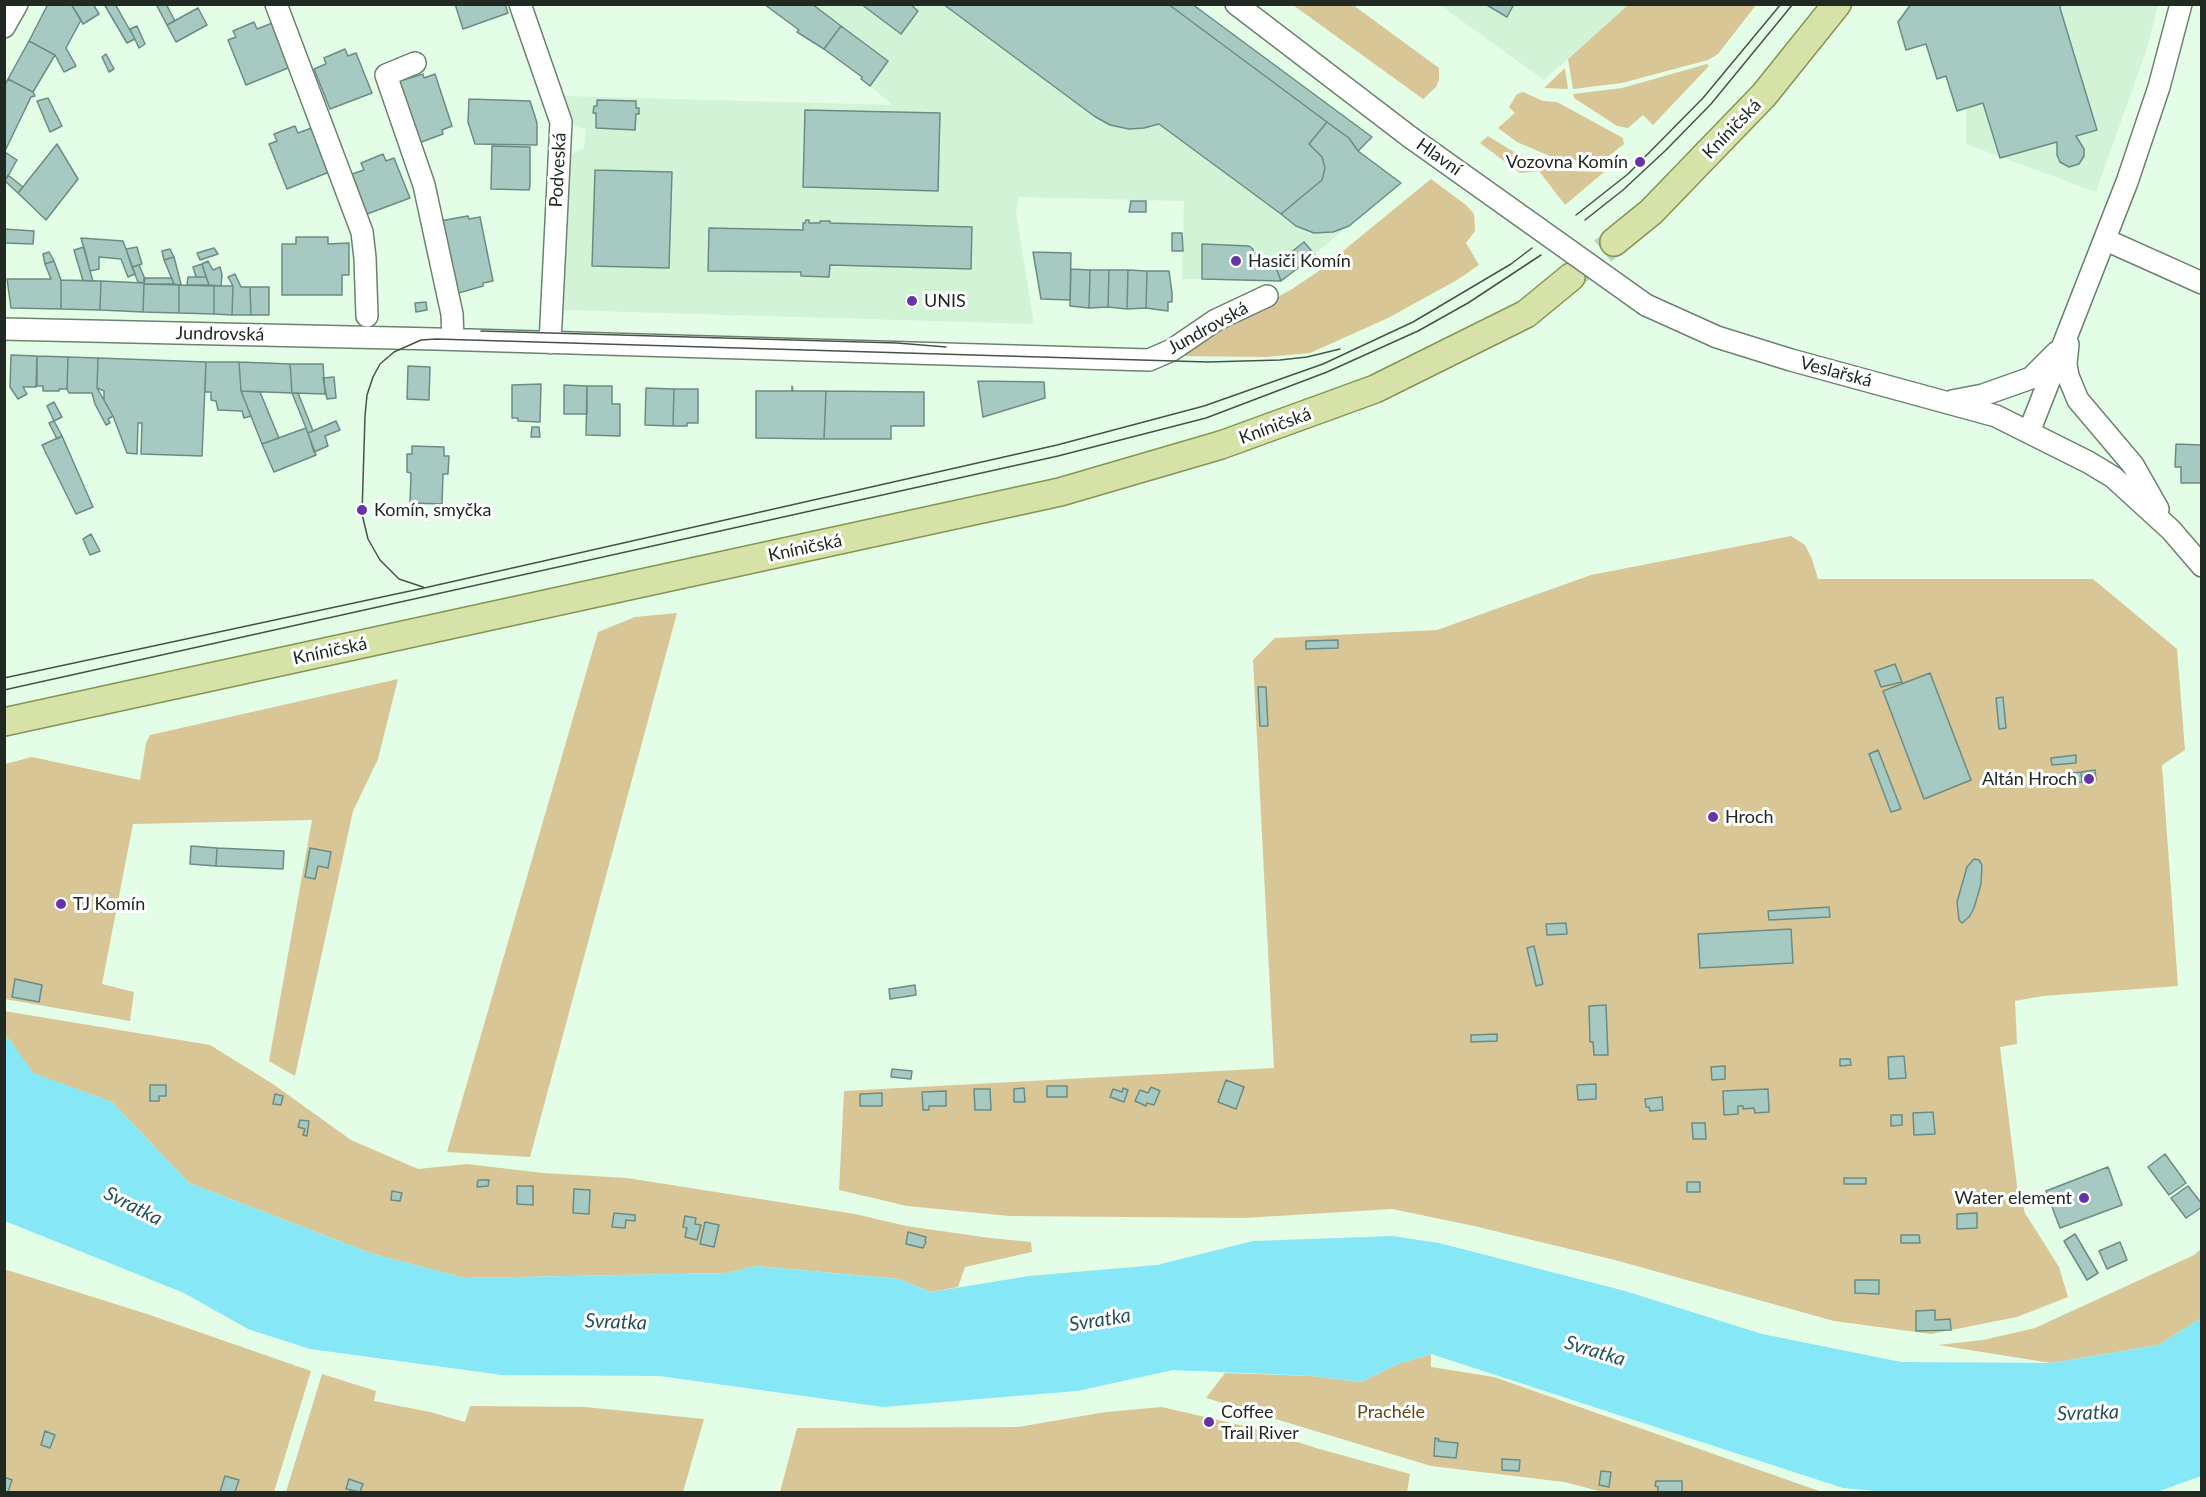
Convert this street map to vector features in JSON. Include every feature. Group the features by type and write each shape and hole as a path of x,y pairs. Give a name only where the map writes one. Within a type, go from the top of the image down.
{"main road":[{"name":"Kníničská","path":"1614,242 1650,212 1764,95 1837,4"},
{"name":"Kníničská","path":"4,722 1060,492 1221,445 1375,389 1526,314 1571,277"}],"street":[{"path":"4,27 17,4"},
{"path":"276,4 362,232 367,316"},
{"name":"Podveská","path":"520,4 561,123 550,343"},
{"name":"Hlavní","path":"1236,4 1392,123 1646,305"},
{"path":"2029,432 2106,240 2159,87 2181,4"},
{"path":"415,63 386,75 424,185 452,314 444,339"},
{"path":"2106,240 2202,283"},
{"name":"Jundrovská","path":"4,329 444,339 1149,360 1172,350 1216,320 1267,296"},
{"name":"Veslařská","path":"1646,305 1717,338 1996,416 2113,477 2171,530 2202,566"},
{"path":"2072,322 2066,364 2072,389 2091,418 2133,465 2171,530"},
{"path":"1947,402 1983,395 2031,378 2062,348"}],"shaded area":[{"path":"764,5 1192,5 1372,137 1359,151 1401,183 1281,281 1182,279 1184,201 1019,197 1016,214 1034,324 562,310 567,165 572,154 584,148 586,129 572,124 564,96 893,105 861,79 862,77 811,40 809,41"},
{"path":"1440,5 1628,5 1544,80"},
{"path":"1967,5 2158,5 2148,45 2096,192 1966,144"}],"green space":[{"path":"1293,5 1353,5 1439,68 1439,80 1436,87 1423,99"},
{"path":"1628,5 1756,5 1718,54 1708,60 1622,83 1573,89 1568,59"},
{"path":"1707,64 1709,66 1653,125 1643,115 1628,128 1617,126 1574,98 1573,94 1622,88"},
{"path":"1565,68 1568,89 1544,88"},
{"path":"1523,92 1543,101 1557,102 1623,138 1624,144 1606,158 1589,162 1552,157 1517,142 1498,128 1515,113 1509,107 1517,94"},
{"path":"1488,136 1514,152 1551,168 1604,172 1565,205 1539,171 1520,173 1480,143"},
{"path":"1431,179 1466,205 1474,214 1475,231 1466,243 1479,265 1457,280 1388,318 1310,353 1267,357 1179,356 1316,273"},
{"name":"Hroch","path":"1791,536 1805,545 1818,579 2093,579 2177,649 2185,750 2162,765 2178,986 2043,996 2015,1001 2017,1044 2000,1047 2017,1186 2025,1213 2059,1267 2068,1297 2017,1317 1931,1334 1834,1321 1615,1260 1392,1209 1244,1218 1010,1216 907,1206 839,1190 844,1091 1274,1068 1253,660 1275,638 1437,630 1591,575"},
{"path":"677,613 530,1157 447,1152 598,632 635,617"},
{"path":"398,679 378,759 353,811 295,1076 269,1061 312,820 133,824 102,984 134,992 130,1021 5,999 5,764 32,757 140,780 146,743 150,735"},
{"path":"4,1011 210,1045 273,1084 351,1140 418,1169 467,1164 543,1173 627,1178 855,1214 906,1226 1031,1242 1032,1252 965,1267 958,1287 931,1292 899,1279 756,1266 727,1273 465,1278 373,1254 189,1183 112,1102 32,1073 10,1040 5,1037"},
{"path":"2201,1249 2201,1318 2159,1345 2051,1363 1938,1345 1983,1340 2035,1328 2194,1255"},
{"path":"4,1269 147,1314 311,1371 274,1492 5,1492"},
{"name":"Prachéle","path":"1431,1354 1431,1367 1494,1377 1822,1492 1603,1492 1564,1482 1431,1466 1206,1398 1225,1373 1312,1376 1361,1382 1398,1364"},
{"path":"322,1374 376,1391 374,1401 430,1412 465,1422 470,1406 585,1407 704,1419 683,1492 286,1492"},
{"path":"1162,1407 1261,1430 1410,1474 1407,1492 780,1492 797,1428 1018,1427 1106,1412"}],"water":[{"name":"Svratka","path":"4,1037 10,1040 33,1073 112,1102 189,1183 373,1254 465,1278 727,1273 756,1266 899,1279 931,1292 1029,1276 1157,1265 1253,1241 1392,1236 1439,1243 1625,1291 1762,1334 1901,1362 2051,1363 2159,1345 2201,1318 2201,1476 2157,1492 1886,1492 1843,1488 1431,1354 1398,1364 1361,1382 1312,1376 1173,1370 1077,1391 883,1407 659,1376 502,1375 310,1349 248,1329 184,1293 5,1221"}],"building":[{"path":"48,4 71,4 81,20 66,48 76,66 64,72 55,55 29,41"},
{"path":"71,4 93,4 99,14 83,24"},
{"path":"104,4 115,4 135,39 127,43"},
{"path":"156,4 166,4 175,21 167,25"},
{"path":"455,4 505,4 508,13 463,29"},
{"path":"764,4 812,4 841,26 824,49 797,32 799,30"},
{"path":"861,4 910,4 918,11 901,34"},
{"path":"943,4 1168,4 1327,122 1309,144 1322,157 1325,168 1322,180 1281,214 1159,124 1129,129 1110,125 1094,116"},
{"path":"1168,4 1192,4 1372,137 1358,151 1349,138"},
{"path":"1485,4 1514,4 1507,17"},
{"path":"1911,4 2061,4 2060,8 2097,130 2076,136 2084,149 2084,156 2079,164 2069,167 2060,162 2057,155 2057,142 2000,158 1983,103 1957,111 1946,76 1937,79 1926,44 1906,50 1898,22"},
{"path":"198,8 207,25 176,42 167,25"},
{"path":"254,22 257,29 275,22 293,66 246,85 228,40 236,37 233,31"},
{"path":"137,26 145,44 139,48 130,29"},
{"path":"841,26 888,61 870,86 861,79 862,77 824,49"},
{"path":"29,41 55,55 33,92 8,79"},
{"path":"345,49 348,56 356,53 372,93 330,109 314,69 326,64 324,58"},
{"path":"106,54 114,69 109,72 102,57"},
{"path":"423,74 424,78 435,74 452,126 442,130 443,134 416,144 396,82"},
{"path":"8,79 33,92 35,96 31,97 4,153 4,87"},
{"path":"48,98 62,126 50,132 37,101"},
{"path":"469,99 530,101 537,123 537,145 475,144 468,122"},
{"path":"597,100 636,101 639,114 636,114 635,130 596,128 596,113 593,113"},
{"path":"805,110 940,113 938,191 803,187"},
{"path":"1327,122 1349,138 1358,151 1401,183 1349,226 1333,232 1314,233 1296,226 1281,214 1322,180 1325,168 1322,157 1309,144"},
{"path":"295,126 298,133 317,126 334,170 287,189 269,144 277,141 274,134"},
{"path":"57,144 78,179 46,220 18,193"},
{"path":"492,146 530,147 529,190 491,189"},
{"path":"4,153 17,160 5,181"},
{"path":"383,154 386,161 394,158 410,198 367,214 352,174 364,170 361,163"},
{"path":"595,170 672,172 669,268 592,266"},
{"path":"8,175 23,187 18,193 5,181"},
{"path":"1131,201 1146,201 1146,212 1129,212"},
{"path":"468,216 469,219 480,217 493,281 455,294 440,221"},
{"path":"809,220 809,223 830,221 830,223 972,227 971,269 830,265 829,277 801,276 801,272 708,271 709,228 803,230 803,223"},
{"path":"4,229 34,231 33,244 4,243"},
{"path":"1172,233 1182,233 1183,251 1172,251"},
{"path":"296,237 328,237 328,244 349,243 349,275 342,275 342,295 282,295 282,244 296,244"},
{"path":"81,238 123,241 135,274 128,277 121,259 99,257 99,269 90,271"},
{"path":"1304,242 1315,255 1281,281 1275,265"},
{"name":"Hasiči Komín","path":"1202,244 1249,246 1253,249 1253,253 1259,254 1259,258 1265,258 1275,265 1281,281 1202,279"},
{"path":"84,247 93,281 83,281 74,250"},
{"path":"137,247 142,264 132,267 126,249"},
{"path":"214,248 218,254 200,260 197,253"},
{"path":"170,249 174,257 164,260 162,251"},
{"path":"49,252 54,261 45,264 43,254"},
{"path":"1033,252 1071,253 1070,300 1041,299"},
{"path":"174,257 181,284 179,285 174,284 164,260"},
{"path":"54,261 61,280 61,309 11,308 7,279 51,279 45,264"},
{"path":"208,261 213,270 220,267 221,286 209,285 202,264"},
{"path":"202,264 206,277 196,277 193,267"},
{"path":"139,265 145,279 144,283 138,282 132,267"},
{"path":"1071,269 1090,270 1089,308 1070,306"},
{"path":"1090,270 1109,270 1108,307 1089,308"},
{"path":"1109,270 1128,270 1127,309 1108,307"},
{"path":"1128,270 1147,271 1146,308 1127,309"},
{"path":"1147,271 1169,271 1172,302 1168,302 1168,311 1146,308"},
{"path":"235,274 241,287 250,287 251,315 232,315 233,286 228,277"},
{"path":"188,277 206,277 209,285 187,285"},
{"path":"144,278 172,278 174,284 144,284"},
{"path":"61,280 101,281 100,310 61,309"},
{"path":"101,281 144,283 143,312 100,310"},
{"path":"144,284 179,285 179,313 143,312"},
{"path":"179,285 214,286 214,314 179,313"},
{"path":"214,286 233,286 232,315 214,314"},
{"path":"250,287 269,287 269,315 251,315"},
{"path":"426,302 427,310 416,312 415,303"},
{"path":"11,355 37,356 36,387 23,387 27,394 18,399 10,387"},
{"path":"37,356 68,357 67,389 43,391 43,386 37,386"},
{"path":"68,357 98,358 97,388 113,416 108,419 110,423 106,425 92,393 69,393 67,389"},
{"path":"98,358 206,362 202,456 141,454 142,423 138,423 137,454 127,453 113,416 104,400 104,391 97,388"},
{"path":"206,362 239,362 241,391 251,416 244,418 242,411 218,410 216,401 211,400 211,392 205,392"},
{"path":"239,362 290,364 292,393 241,391"},
{"path":"290,364 323,364 325,394 292,393"},
{"path":"408,366 430,367 429,400 407,399"},
{"path":"334,377 336,398 327,399 323,378"},
{"path":"978,381 1044,382 1045,398 983,417"},
{"path":"541,384 540,422 518,421 518,418 512,418 512,385"},
{"path":"564,385 587,386 587,414 564,414"},
{"path":"587,386 612,386 612,404 620,404 620,436 586,435"},
{"path":"792,386 793,391 826,391 824,439 756,438 756,391 792,391"},
{"path":"646,388 674,389 673,426 645,425"},
{"path":"674,389 698,389 698,423 673,426"},
{"path":"241,391 260,392 279,438 262,444"},
{"path":"826,391 924,392 924,426 891,426 891,439 824,439"},
{"path":"292,393 298,393 313,431 308,433"},
{"path":"54,402 62,417 54,421 47,406"},
{"path":"54,421 62,436 57,439 49,423"},
{"path":"336,421 340,430 325,436 328,446 314,452 308,433"},
{"path":"532,427 539,427 540,437 531,437"},
{"path":"306,428 316,455 274,472 262,444"},
{"path":"62,436 93,507 76,514 42,445"},
{"path":"2176,444 2202,445 2202,483 2181,483 2181,467 2175,467"},
{"path":"412,446 444,447 444,456 449,456 448,474 443,474 442,504 410,503 411,473 407,472 407,454 412,454"},
{"path":"91,534 100,551 90,555 83,539"},
{"path":"1338,640 1338,648 1306,649 1306,641"},
{"path":"1895,664 1902,682 1881,687 1875,671"},
{"path":"1930,673 1971,780 1924,799 1883,691"},
{"path":"1258,687 1266,687 1268,726 1260,726"},
{"path":"2003,697 2006,728 1999,729 1996,698"},
{"path":"1878,750 1901,809 1891,812 1869,754"},
{"path":"2076,755 2076,763 2052,765 2051,758"},
{"path":"2095,770 2096,780 2082,782 2081,772"},
{"path":"2081,772 2082,782 2059,784 2058,775"},
{"path":"191,846 217,848 216,866 190,864"},
{"path":"217,848 284,851 283,869 216,866"},
{"path":"310,848 331,852 328,868 318,866 315,879 305,877"},
{"path":"1974,859 1979,860 1982,865 1981,884 1974,908 1962,923 1959,920 1957,902 1967,867"},
{"path":"1829,907 1830,917 1769,920 1768,911"},
{"path":"1566,923 1567,934 1547,935 1546,924"},
{"path":"1791,929 1793,963 1700,968 1698,934"},
{"path":"1534,946 1543,984 1536,986 1527,948"},
{"path":"15,979 42,985 39,1002 12,997"},
{"path":"915,985 916,995 890,999 889,989"},
{"path":"1606,1005 1608,1055 1594,1055 1593,1042 1590,1042 1589,1006"},
{"path":"1497,1034 1497,1041 1471,1042 1471,1035"},
{"path":"1904,1056 1906,1078 1889,1079 1888,1057"},
{"path":"1840,1059 1850,1059 1851,1065 1840,1066"},
{"path":"1725,1066 1725,1079 1712,1080 1711,1067"},
{"path":"892,1069 912,1071 911,1079 891,1077"},
{"path":"1226,1080 1244,1087 1236,1109 1218,1102"},
{"path":"1596,1084 1596,1099 1578,1100 1577,1085"},
{"path":"150,1085 166,1085 166,1096 159,1096 159,1101 150,1101"},
{"path":"1047,1086 1067,1086 1067,1097 1047,1097"},
{"path":"1151,1087 1160,1091 1154,1105 1147,1103 1146,1106 1135,1101 1140,1090 1148,1093"},
{"path":"1024,1088 1025,1102 1014,1102 1014,1089"},
{"path":"1123,1088 1128,1090 1124,1102 1110,1097 1113,1089 1122,1092"},
{"path":"974,1089 990,1089 991,1110 975,1110"},
{"path":"1768,1089 1769,1112 1755,1113 1754,1108 1743,1109 1743,1106 1738,1106 1738,1114 1724,1115 1723,1091"},
{"path":"946,1091 946,1106 929,1106 929,1110 923,1110 922,1092"},
{"path":"882,1093 882,1106 860,1106 860,1094"},
{"path":"275,1094 283,1096 281,1105 273,1104"},
{"path":"1662,1097 1663,1110 1650,1111 1649,1107 1646,1107 1645,1099"},
{"path":"1933,1112 1935,1134 1914,1135 1913,1113"},
{"path":"1891,1115 1902,1115 1902,1125 1891,1126"},
{"path":"300,1120 309,1121 307,1136 303,1135 305,1129 298,1127"},
{"path":"1692,1123 1705,1123 1706,1139 1693,1139"},
{"path":"2165,1154 2186,1183 2169,1195 2148,1167"},
{"name":"Water element","path":"2108,1167 2122,1205 2060,1228 2046,1191"},
{"path":"1844,1178 1866,1178 1866,1184 1844,1184"},
{"path":"478,1180 489,1180 488,1186 477,1187"},
{"path":"1687,1182 1700,1182 1700,1192 1687,1192"},
{"path":"517,1186 533,1186 533,1205 517,1204"},
{"path":"2188,1186 2202,1207 2186,1218 2171,1198"},
{"path":"574,1189 590,1190 589,1214 573,1213"},
{"path":"392,1191 402,1193 400,1201 391,1200"},
{"path":"614,1213 635,1215 635,1221 626,1220 625,1228 612,1227"},
{"path":"1977,1213 1977,1228 1957,1229 1957,1214"},
{"path":"685,1216 696,1218 695,1224 701,1225 697,1240 685,1237 687,1228 683,1227"},
{"path":"705,1222 719,1225 714,1247 700,1244"},
{"path":"908,1232 926,1237 923,1248 906,1244"},
{"path":"2075,1234 2098,1273 2087,1280 2064,1241"},
{"path":"1901,1235 1919,1235 1920,1243 1901,1243"},
{"path":"2120,1242 2127,1260 2107,1269 2099,1251"},
{"path":"1855,1280 1879,1280 1879,1294 1855,1293"},
{"path":"1935,1310 1935,1320 1950,1319 1951,1330 1916,1331 1916,1311"},
{"path":"45,1431 55,1435 50,1448 41,1445"},
{"path":"1435,1438 1439,1439 1438,1441 1458,1443 1456,1458 1434,1456"},
{"path":"1502,1459 1520,1460 1519,1471 1502,1470"},
{"path":"1601,1471 1611,1472 1609,1487 1599,1485"},
{"path":"225,1476 239,1480 235,1492 220,1492"},
{"path":"4,1477 12,1480 8,1492 4,1492"},
{"path":"349,1479 363,1484 360,1492 346,1489"},
{"path":"1656,1481 1682,1481 1682,1492 1658,1492 1658,1487 1655,1486"}],"tunnel":[{"path":"1571,277 1614,242"}],"tram line":[{"path":"1576,215 1628,174 1703,98 1781,4"},
{"path":"1585,220 1623,190 1711,104 1793,4"},
{"path":"4,678 424,588 1057,445 1204,406 1323,364 1413,322 1511,264 1532,248"},
{"path":"4,690 1058,456 1206,418 1327,372 1418,331 1468,303 1541,255"},
{"path":"481,331 897,343 946,347"},
{"path":"423,587 399,579 380,560 368,539 362,514 365,416 367,395 373,377 380,364 394,352 421,340 1208,362 1280,360 1307,357 1340,349"}],"place":[{"name":"Vozovna Komín","path":"1640,162"},
{"name":"Hasiči Komín","path":"1236,261"},
{"name":"UNIS","path":"912,301"},
{"name":"Komín, smyčka","path":"362,510"},
{"name":"Altán Hroch","path":"2089,779"},
{"name":"Hroch","path":"1713,817"},
{"name":"TJ Komín","path":"61,904"},
{"name":"Water element","path":"2084,1198"},
{"name":"Coffee Trail River","path":"1209,1422"}]}
